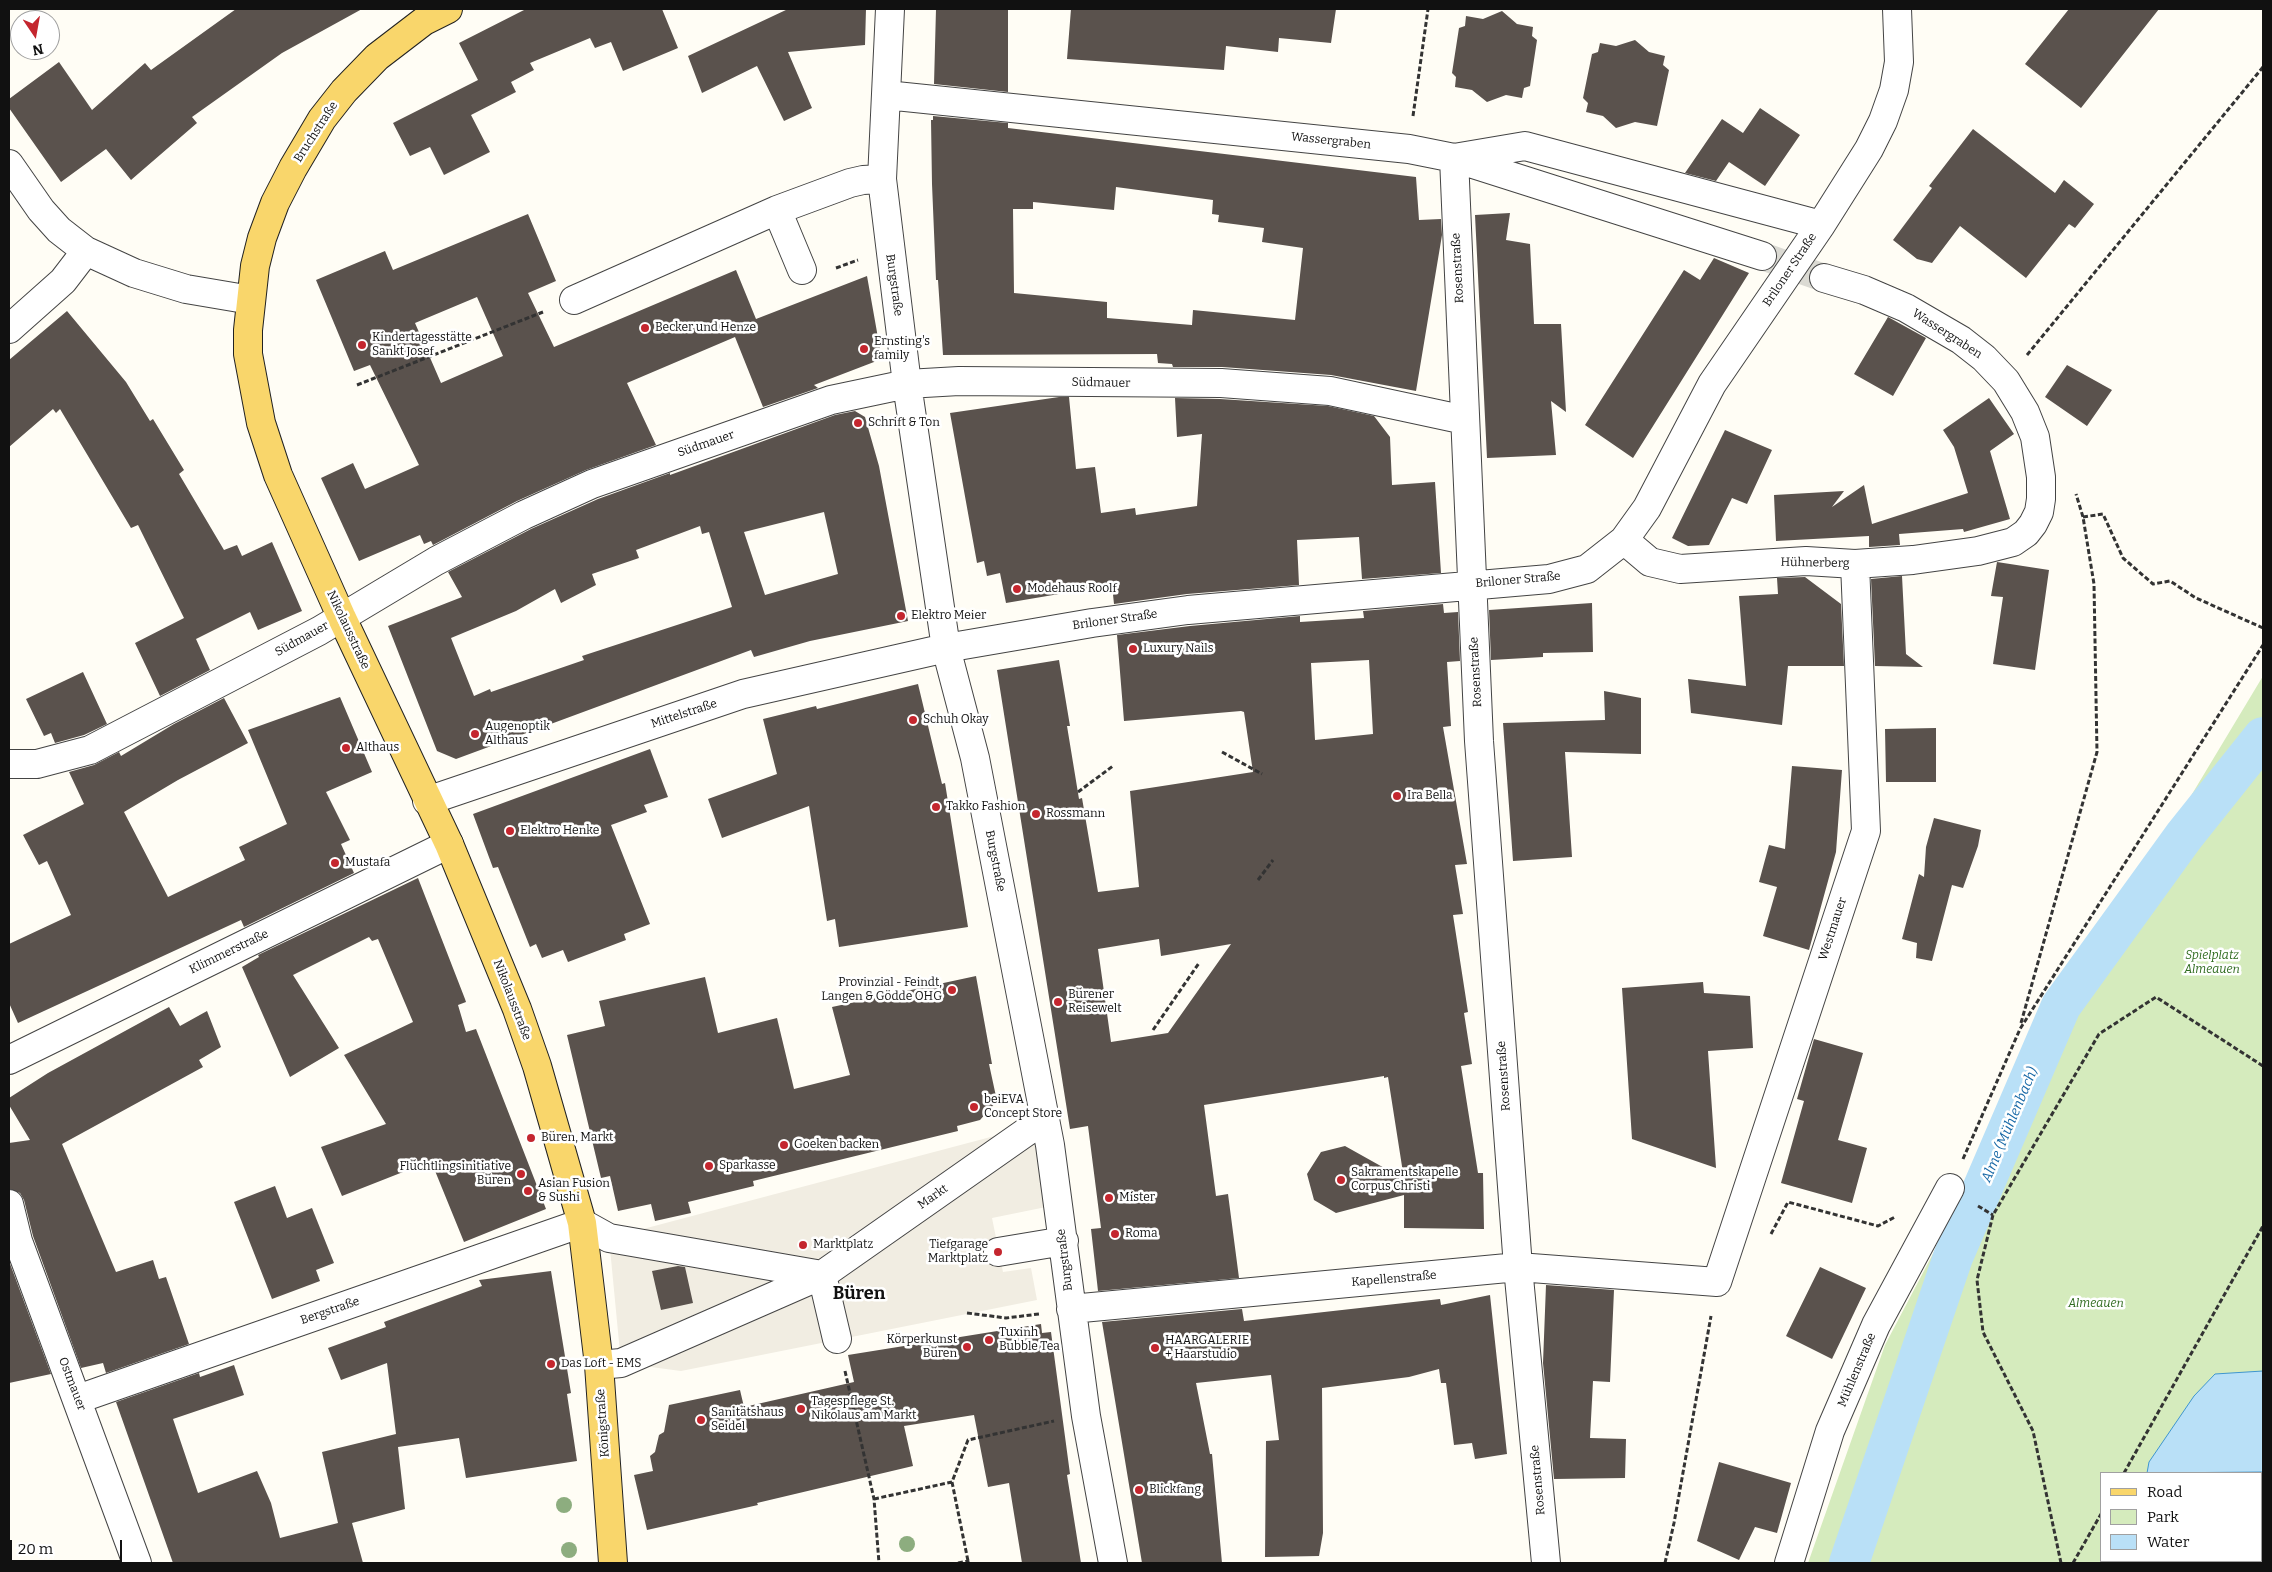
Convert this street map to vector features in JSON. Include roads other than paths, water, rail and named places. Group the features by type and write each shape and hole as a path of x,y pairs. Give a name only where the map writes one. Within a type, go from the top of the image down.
{"main road":[{"name":"Bruchstraße","path":"251,300 260,248 275,203 292,168 322,118 376,57 424,21 448,9"},
{"name":"Nikolausstraße","path":"251,300 248,354 261,423 278,476 341,616 449,844 518,1010 582,1224"},
{"name":"Königstraße","path":"582,1224 599,1365 613,1563"}],"street":[{"name":"Burgstraße","path":"890,9 882,179 907,384 946,648 975,758 1046,1124 1064,1241 1071,1309 1086,1416 1114,1563"},
{"name":"Briloner Straße","path":"946,648 1092,622 1188,610 1471,584 1549,579 1572,574 1587,568 1624,540 1647,508 1712,384 1821,225 1869,149 1883,121 1894,90 1899,62 1897,9"},
{"name":"Wassergraben","path":"886,95 1409,148 1454,158 1762,256"},
{"path":"1454,158 1525,146 1821,225"},
{"name":"Rosenstraße","path":"1454,158 1471,584 1480,741 1518,1267 1546,1563"},
{"path":"9,164 41,210 59,230 86,251 134,273 186,288 251,300"},
{"path":"574,300 777,210 850,183 882,179"},
{"path":"777,210 802,270"},
{"path":"9,329 63,281 86,251"},
{"name":"Wassergraben","path":"1824,278 1864,290 1906,308 1960,340 1984,358 2006,381 2024,412 2035,437 2041,477 2039,512 2026,533 2013,542"},
{"name":"Südmauer","path":"9,764 37,764 90,750 319,631 341,616 436,561 524,515 592,484 831,400 907,384 959,381 1231,384 1330,391 1465,420"},
{"name":"Hühnerberg","path":"1624,540 1650,562 1680,569 1806,560 1855,564 1913,560 1978,551 2013,542"},
{"name":"Westmauer","path":"1717,1282 1866,831 1855,564"},
{"name":"Mittelstraße","path":"427,801 744,694 946,648"},
{"name":"Klimmerstraße","path":"9,1060 449,844"},
{"name":"Markt","path":"599,1365 620,1363 822,1275 1036,1125 1046,1124"},
{"name":"Mühlenstraße","path":"1789,1563 1830,1431 1876,1325 1950,1188"},
{"name":"Ostmauer","path":"9,1204 18,1241 78,1399 137,1563"},
{"path":"582,1224 609,1238 822,1275 837,1339"},
{"name":"Bergstraße","path":"78,1399 582,1224"},
{"path":"998,1252 1064,1241"},
{"name":"Kapellenstraße","path":"1071,1309 1518,1267 1717,1282"}],"water":[{"path":"2263,1371 2263,1472 2147,1472 2149,1462 2194,1396 2215,1374"}],"waterway":[{"name":"Alme (Mühlenbach)","path":"1849,1563 1953,1257 2061,1006 2184,836 2263,737"}],"tunnel":[{"path":"1762,256 1824,278"}],"place":[{"name":"Becker und Henze","path":"645,328"},
{"name":"Kindertagesstätte Sankt Josef","path":"362,345"},
{"name":"Ernsting's family","path":"864,349"},
{"name":"Schrift & Ton","path":"858,423"},
{"name":"Modehaus Roolf","path":"1017,589"},
{"name":"Elektro Meier","path":"901,616"},
{"name":"Luxury Nails","path":"1133,649"},
{"name":"Schuh Okay","path":"913,720"},
{"name":"Augenoptik Althaus","path":"475,734"},
{"name":"Althaus","path":"346,748"},
{"name":"Ira Bella","path":"1397,796"},
{"name":"Takko Fashion","path":"936,807"},
{"name":"Rossmann","path":"1036,814"},
{"name":"Elektro Henke","path":"510,831"},
{"name":"Mustafa","path":"335,863"},
{"name":"Provinzial - Feindt, Langen & Gödde OHG","path":"952,990"},
{"name":"Bürener Reisewelt","path":"1058,1002"},
{"name":"beiEVA Concept Store","path":"974,1107"},
{"name":"Büren, Markt","path":"531,1138"},
{"name":"Goeken backen","path":"784,1145"},
{"name":"Sparkasse","path":"709,1166"},
{"name":"Flüchtlingsinitiative Büren","path":"521,1174"},
{"name":"Sakramentskapelle Corpus Christi","path":"1341,1180"},
{"name":"Asian Fusion & Sushi","path":"528,1191"},
{"name":"Mister","path":"1109,1198"},
{"name":"Roma","path":"1115,1234"},
{"name":"Marktplatz","path":"803,1245"},
{"name":"Tiefgarage Marktplatz","path":"998,1252"},
{"name":"Tuxinh Bubble Tea","path":"989,1340"},
{"name":"Körperkunst Büren","path":"967,1347"},
{"name":"HAARGALERIE + Haarstudio","path":"1155,1348"},
{"name":"Das Loft - EMS","path":"551,1364"},
{"name":"Tagespflege St. Nikolaus am Markt","path":"801,1409"},
{"name":"Sanitätshaus Seidel","path":"701,1420"},
{"name":"Blickfang","path":"1139,1490"}],"district":[{"name":"Büren","path":"859,1294"}],"park label":[{"name":"Spielplatz Almeauen","path":"2212,963"},
{"name":"Almeauen","path":"2096,1304"}]}
